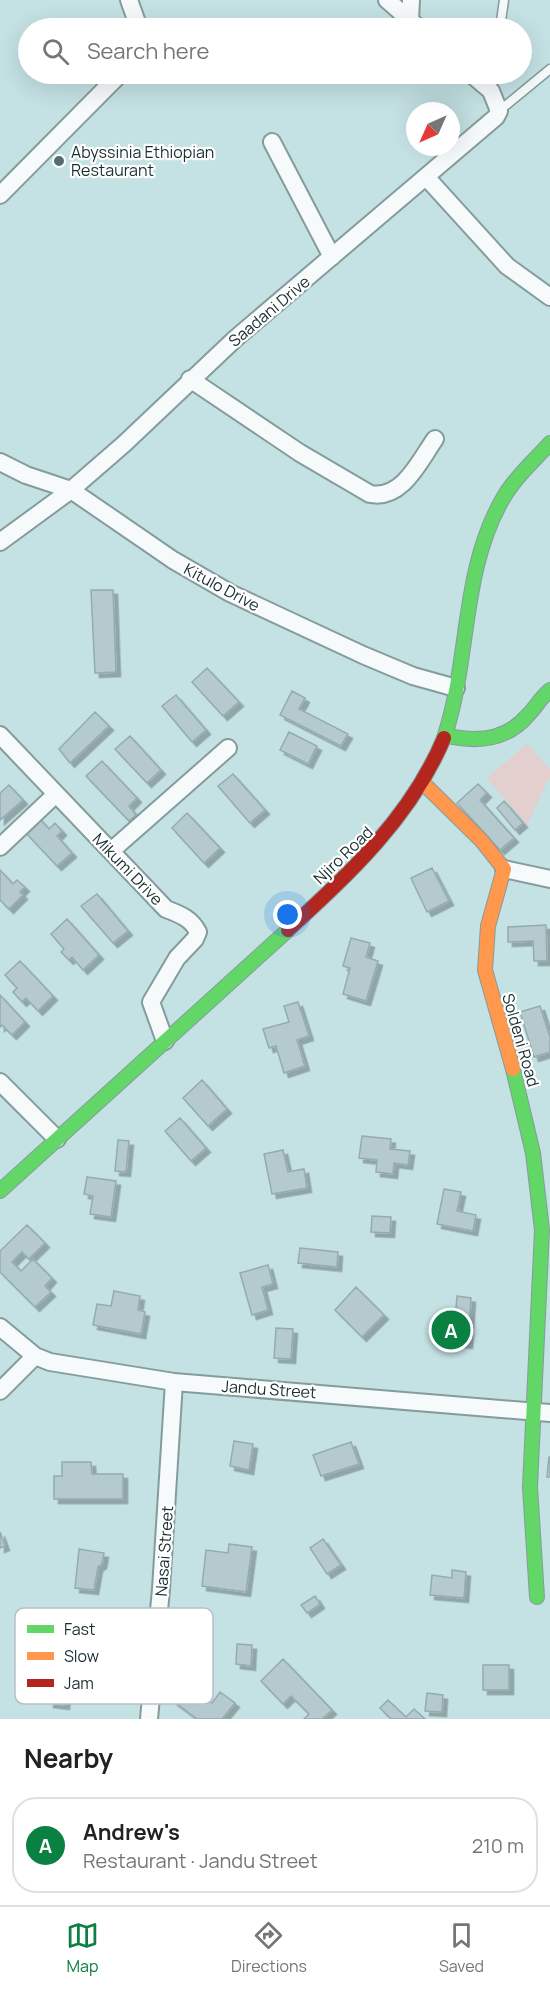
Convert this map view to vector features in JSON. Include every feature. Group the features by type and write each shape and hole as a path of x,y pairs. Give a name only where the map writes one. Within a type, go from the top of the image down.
{"street":[{"path":"129,0 135,18"},
{"path":"387,0 407,18"},
{"path":"411,0 413,18"},
{"path":"0,195 113,84"},
{"path":"483,84 491,91 499,111"},
{"name":"Saadani Drive","path":"0,542 71,490 124,444 190,379 427,178 496,117 499,111"},
{"path":"272,142 332,257"},
{"path":"427,178 507,266 550,297"},
{"path":"190,379 300,453 370,494 380,496 392,493 411,473 435,439"},
{"name":"Njiro Road","path":"0,1191 350,873 388,834 424,784 445,735 456,688 469,591 484,537 506,494 550,443"},
{"name":"Kitulo Drive","path":"0,462 26,475 71,490 172,560 230,593 363,656 413,676 456,688"},
{"path":"445,735 468,742 494,740 526,717 550,690"},
{"name":"Mikumi Drive","path":"0,735 165,909 187,918 198,932 195,939 177,958 151,1002 165,1041"},
{"path":"111,851 228,748"},
{"path":"424,784 482,841 504,869 550,879"},
{"path":"0,847 56,794"},
{"name":"Soldeni Road","path":"504,869 488,926 485,970 503,1030 533,1153 546,1230 532,1411 530,1487 537,1597"},
{"path":"0,1082 57,1139"},
{"name":"Jandu Street","path":"0,1327 35,1356 50,1362 174,1382 550,1413"},
{"path":"0,1391 35,1356"},
{"name":"Nasai Street","path":"159,1608 174,1382"},
{"name":"Nasai Street","path":"149,1719 150,1704"}],"lane":[{"path":"501,18 504,0"},
{"path":"532,84 550,69"},
{"path":"491,91 492,84"},
{"path":"499,111 532,84"}],"shaded area":[{"path":"527,744 550,769 550,776 527,825 487,778"}],"building":[{"path":"91,590 113,590 116,672 95,673"},
{"path":"207,668 239,702 223,716 192,682"},
{"path":"292,691 305,698 299,709 348,734 341,746 280,715"},
{"path":"176,695 206,730 192,742 162,706"},
{"path":"95,712 109,726 70,763 59,749"},
{"path":"289,732 317,746 308,764 280,750"},
{"path":"130,736 161,770 147,783 115,749"},
{"path":"102,761 137,798 129,806 136,815 129,821 86,776"},
{"path":"233,774 265,810 250,823 218,786"},
{"path":"478,784 487,793 480,800 514,838 500,850 457,803"},
{"path":"9,785 23,800 0,820 0,793"},
{"path":"504,801 523,823 515,830 497,808"},
{"path":"187,813 220,848 204,863 172,828"},
{"path":"39,818 49,829 55,823 62,831 57,836 72,853 57,866 25,832"},
{"path":"432,868 449,901 427,912 411,878"},
{"path":"0,870 13,884 17,880 25,887 20,892 23,895 9,909 0,900"},
{"path":"97,894 128,931 113,943 81,906"},
{"path":"67,919 99,955 83,970 72,957 69,960 61,952 64,949 51,934"},
{"path":"546,925 547,961 534,961 533,941 508,942 508,927"},
{"path":"351,938 370,943 366,957 378,961 366,1001 343,994 350,968 343,966"},
{"path":"20,961 53,996 38,1011 26,998 22,1002 13,992 17,988 5,975"},
{"path":"0,995 25,1022 12,1035 2,1025 0,1027"},
{"path":"298,1002 309,1036 297,1040 305,1066 284,1073 276,1046 269,1048 263,1029 289,1022 284,1006"},
{"path":"540,1006 550,1037 550,1052 534,1057 520,1012"},
{"path":"202,1080 227,1109 208,1126 183,1098"},
{"path":"180,1118 206,1148 191,1161 165,1131"},
{"path":"362,1136 391,1139 390,1149 410,1151 408,1165 394,1163 393,1174 376,1172 377,1160 359,1158"},
{"path":"118,1140 129,1141 126,1172 115,1171"},
{"path":"283,1150 288,1172 304,1169 307,1188 272,1194 264,1154"},
{"path":"87,1177 116,1181 111,1217 90,1214 93,1196 84,1194"},
{"path":"444,1189 461,1192 457,1211 476,1215 473,1231 437,1224"},
{"path":"372,1216 391,1217 390,1233 371,1232"},
{"path":"27,1225 45,1243 29,1259 22,1252 12,1262 21,1271 33,1259 52,1278 45,1286 51,1292 35,1307 0,1272 0,1251"},
{"path":"300,1248 338,1252 337,1267 298,1263"},
{"path":"268,1265 273,1284 262,1287 268,1310 252,1315 240,1273"},
{"path":"356,1287 384,1315 362,1337 335,1310"},
{"path":"114,1291 140,1296 138,1310 145,1312 141,1334 93,1325 97,1304 111,1306"},
{"path":"457,1296 471,1298 468,1344 433,1340 435,1317 455,1319"},
{"path":"276,1328 293,1329 291,1359 274,1358"},
{"path":"234,1441 253,1444 249,1470 230,1466"},
{"path":"351,1442 359,1464 321,1476 313,1455"},
{"path":"549,1457 550,1477 547,1477"},
{"path":"62,1462 91,1462 92,1474 123,1474 123,1499 54,1499 54,1476 62,1476"},
{"path":"0,1532 5,1546 0,1548"},
{"path":"323,1539 341,1565 327,1574 310,1548"},
{"path":"229,1544 252,1547 246,1592 202,1586 206,1550 228,1553"},
{"path":"79,1549 104,1553 102,1564 98,1567 94,1590 75,1588"},
{"path":"452,1570 466,1572 464,1598 430,1595 432,1575 452,1578"},
{"path":"315,1596 320,1604 307,1613 301,1605"},
{"path":"237,1644 252,1645 251,1666 236,1664"},
{"path":"283,1659 332,1710 322,1719 304,1719 309,1714 291,1696 283,1704 261,1681"},
{"path":"483,1665 509,1665 509,1690 483,1690"},
{"path":"220,1692 235,1703 222,1719 197,1719 177,1704 213,1704"},
{"path":"427,1693 443,1695 442,1712 425,1711"},
{"path":"388,1700 406,1717 414,1709 425,1719 391,1719 380,1708"}],"traffic: fast":[{"path":"444,738 453,708 480,553 505,495 550,443"},
{"path":"445,735 468,739 500,735 519,724 550,690"},
{"path":"0,1191 288,930"},
{"path":"513,1069 533,1153 542,1230 530,1487 537,1597"}],"traffic: slow":[{"path":"424,784 482,841 504,869 488,926 485,970 513,1069"}],"traffic: jam":[{"path":"288,930 377,842 414,793 444,738"}],"place":[{"name":"Abyssinia Ethiopian Restaurant","path":"59,161"},
{"name":"Andrew's","path":"451,1330"}]}
